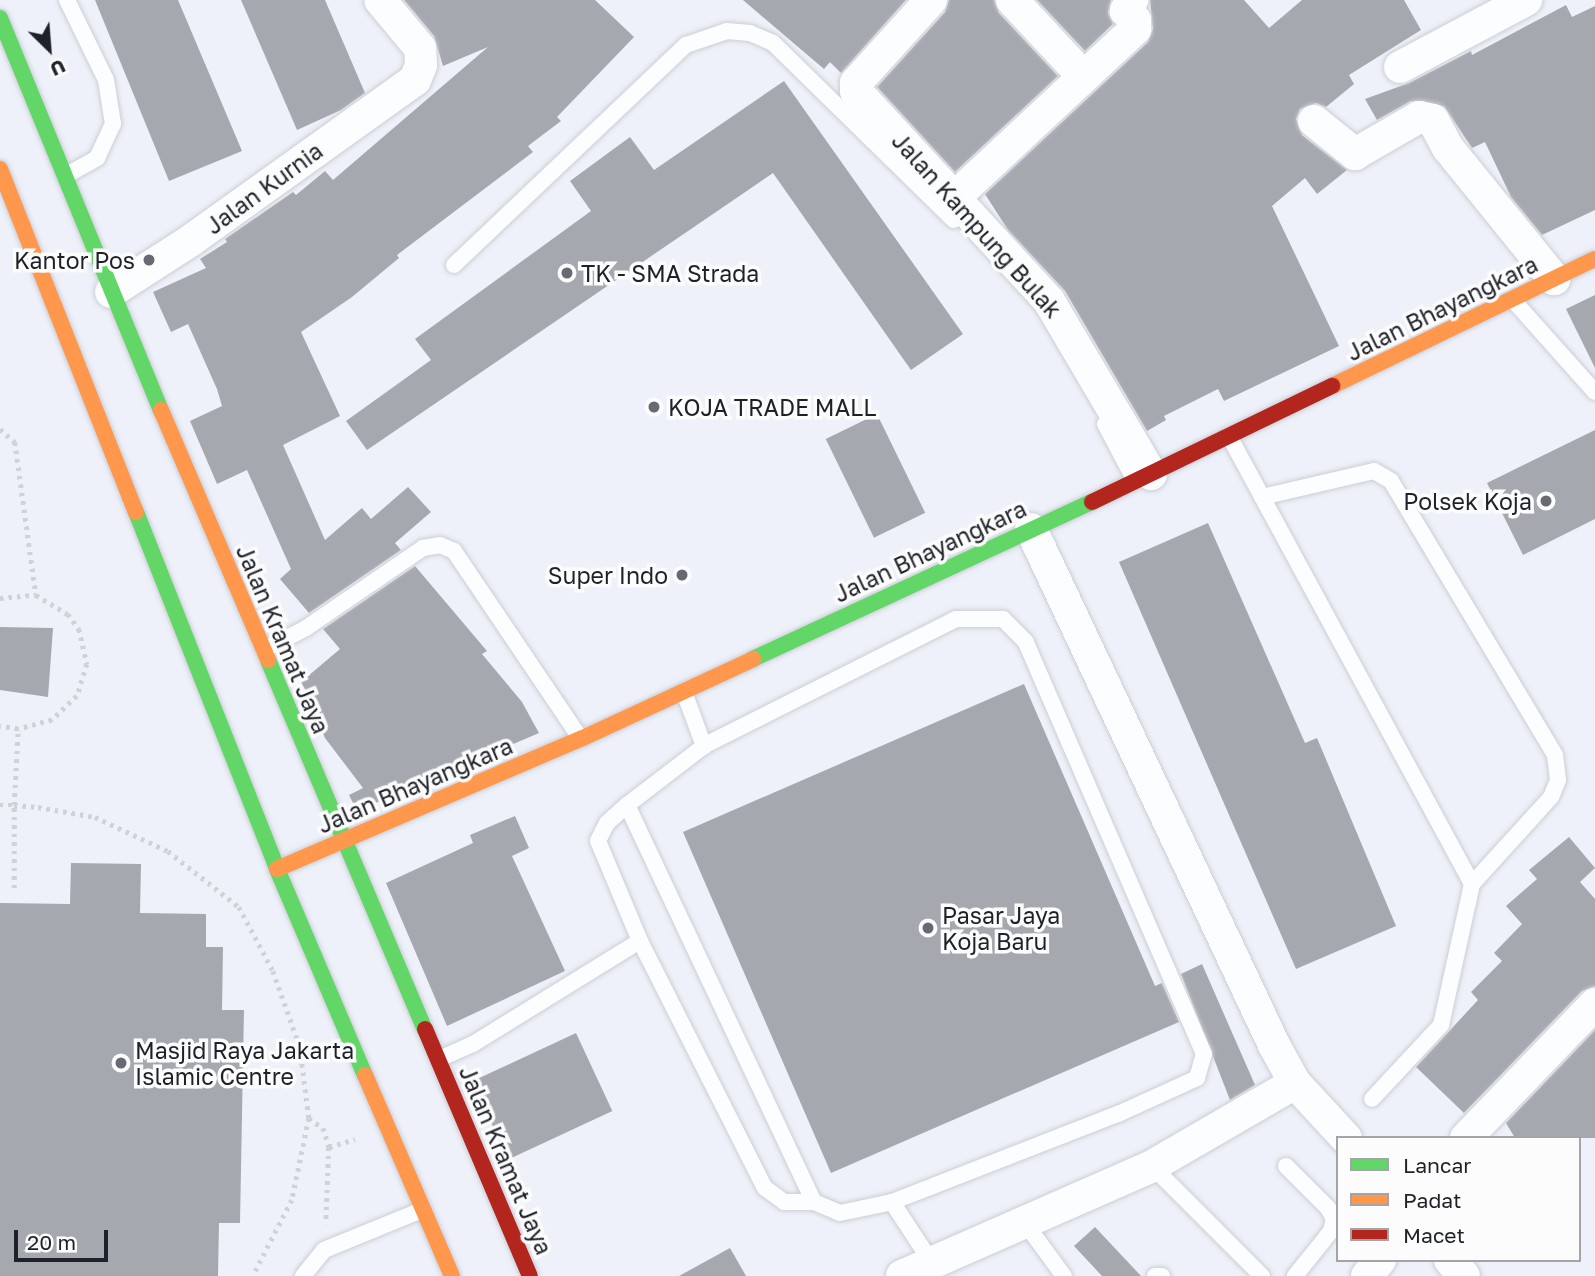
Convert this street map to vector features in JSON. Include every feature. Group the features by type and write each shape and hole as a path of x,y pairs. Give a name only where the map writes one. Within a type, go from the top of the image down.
{"street":[{"name":"Jalan Kurnia","path":"111,292 190,241 415,80 421,65 420,48 380,0"},
{"name":"Jalan Kampung Bulak","path":"931,0 856,82 856,91 1066,323 1143,478"},
{"path":"1012,0 1082,75"},
{"path":"954,198 1003,156 1082,75 1135,29 1135,20 1126,11 1132,0"},
{"path":"1400,67 1525,0"},
{"name":"Jalan Kramat Jaya","path":"0,18 111,292 530,1276"},
{"path":"1314,121 1355,154 1419,117 1433,120 1448,148 1554,279"},
{"path":"0,169 277,869 452,1276"},
{"name":"Jalan Bhayangkara","path":"277,869 581,739 1143,478 1595,259"},
{"path":"1031,529 1295,1083 1344,1136"},
{"path":"1468,1136 1595,1004"},
{"path":"902,1276 1152,1166 1295,1083"},
{"path":"1367,1276 1378,1262"},
{"path":"1452,1262 1464,1276"}],"lane":[{"path":"65,176 97,158 113,124 106,80 67,0"},
{"path":"454,265 686,45 727,32 750,33 773,43 1027,291 1071,354 1143,478"},
{"path":"1513,300 1595,392"},
{"path":"1229,436 1472,884"},
{"path":"1262,497 1374,471 1391,481 1555,755 1558,780 1551,797 1472,884 1441,1025 1372,1099"},
{"path":"263,651 306,628 423,548 440,544 454,551 581,739"},
{"path":"956,619 1003,619 1026,642 1170,971 1203,1054 1197,1078 1118,1114 892,1202 840,1213 814,1202 784,1202 765,1188 640,941 598,841 607,823 627,805 704,746 956,619"},
{"path":"683,691 704,746"},
{"path":"627,805 814,1202"},
{"path":"439,1059 473,1044 640,941"},
{"path":"1152,1166 1262,1276"},
{"path":"1286,1167 1328,1208 1334,1219 1331,1231 1295,1276"},
{"path":"892,1202 932,1263"},
{"path":"303,1276 324,1251 422,1210"},
{"path":"1024,1223 1064,1276"},
{"path":"1155,1276 1162,1276"}],"path":[{"path":"0,429 15,442 36,595"},
{"path":"0,598 36,595 68,614 79,629 87,664 84,681 66,710 52,720 18,729 0,726"},
{"path":"14,888 18,729"},
{"path":"0,805 95,817 168,851 239,907 274,971 300,1047 309,1118 292,1200 253,1276"},
{"path":"309,1118 323,1128 329,1147 324,1251"}],"building":[{"path":"95,0 178,0 242,151 169,181"},
{"path":"241,0 325,0 365,93 341,110 297,130"},
{"path":"404,0 595,0 634,37 557,117 561,121 528,146 533,152 397,255 399,258 352,297 301,332 340,416 283,445 325,540 362,508 371,519 408,487 431,512 395,543 401,550 309,613 280,579 291,569 247,470 217,484 190,421 222,406 217,389 188,324 171,332 153,292 206,268 200,259 293,192 296,195 325,171 333,180 488,47 443,66 434,36"},
{"path":"743,0 906,0 841,73 830,62 824,69"},
{"path":"949,0 994,0 999,13 1058,76 955,172 877,87 945,12"},
{"path":"1037,0 1111,0 1108,13 1113,24 1085,51"},
{"path":"1150,0 1244,0 1269,28 1302,0 1404,0 1421,30 1349,75 1354,84 1326,107 1316,103 1300,109 1296,119 1302,135 1347,170 1317,194 1305,178 1272,206 1339,346 1224,401 1218,389 1164,416 1166,420 1147,431 1065,291 1008,230 985,194 1148,42 1153,29"},
{"path":"1566,5 1572,17 1595,6 1595,210 1542,235 1511,197 1485,142 1472,148 1444,106 1411,101 1377,120 1365,99 1409,83 1471,51 1472,55"},
{"name":"TK - SMA Strada","path":"784,81 963,334 911,370 773,173 367,450 346,421 431,360 415,339 591,211 570,181 630,137 654,170"},
{"path":"1595,295 1595,368 1566,309"},
{"path":"877,414 925,513 874,538 826,439"},
{"name":"Polsek Koja","path":"1595,430 1595,519 1523,555 1487,483"},
{"path":"1208,523 1305,743 1317,738 1396,926 1296,969 1119,562"},
{"path":"415,566 487,651 482,654 522,702 539,733 357,811 349,795 363,788 325,738 319,724 323,721 301,682 340,649 323,629"},
{"path":"0,627 53,628 48,697 0,690"},
{"name":"Pasar Jaya Koja Baru","path":"1024,684 1155,986 1162,983 1179,1022 831,1173 683,832"},
{"path":"515,816 529,848 512,856 565,971 447,1026 386,883 473,843 470,835"},
{"path":"1569,837 1595,868 1580,882 1595,899 1595,986 1582,991 1464,1113 1416,1067 1478,1000 1471,992 1502,961 1494,953 1522,924 1506,906 1537,879 1529,870"},
{"name":"Masjid Raya Jakarta Islamic Centre","path":"71,863 141,864 140,913 206,914 206,947 223,947 222,1010 244,1010 240,1223 219,1223 218,1276 0,1276 0,903 70,904"},
{"path":"1202,964 1255,1085 1230,1100 1181,974"},
{"path":"1595,1030 1595,1138 1514,1136 1506,1123"},
{"path":"576,1033 612,1111 508,1160 472,1082"},
{"path":"1095,1227 1141,1276 1102,1276 1074,1246"},
{"path":"730,1248 746,1276 679,1276"}],"traffic: fast":[{"path":"0,18 161,410"},
{"path":"753,659 1092,502"},
{"path":"136,512 277,869 365,1075"},
{"path":"268,660 425,1029"}],"traffic: slow":[{"path":"0,169 136,512"},
{"path":"1332,386 1595,259"},
{"path":"161,410 268,660"},
{"path":"277,869 581,739 753,659"},
{"path":"365,1075 452,1276"}],"traffic: jam":[{"path":"1092,502 1332,386"},
{"path":"425,1029 530,1276"}],"place":[{"name":"Kantor Pos","path":"149,260"},
{"name":"TK - SMA Strada","path":"567,273"},
{"name":"KOJA TRADE MALL","path":"654,407"},
{"name":"Polsek Koja","path":"1546,501"},
{"name":"Super Indo","path":"682,575"},
{"name":"Pasar Jaya Koja Baru","path":"928,928"},
{"name":"Masjid Raya Jakarta Islamic Centre","path":"121,1063"}]}
